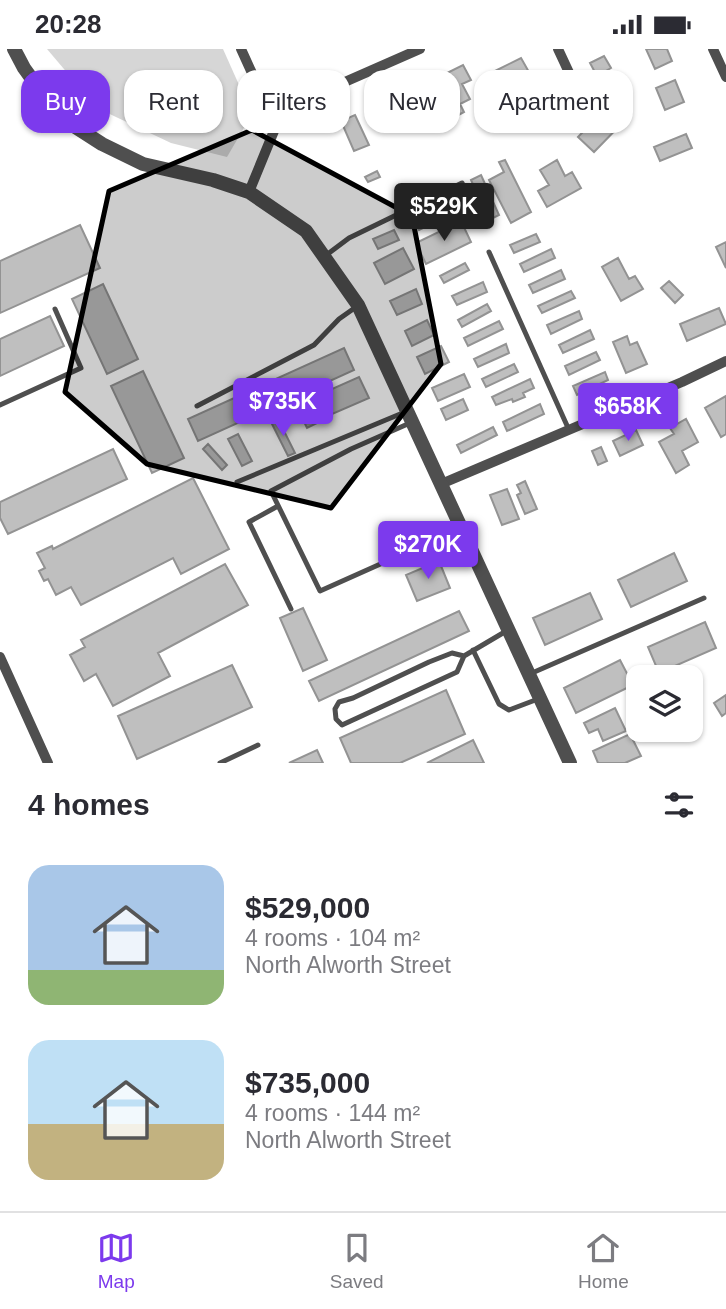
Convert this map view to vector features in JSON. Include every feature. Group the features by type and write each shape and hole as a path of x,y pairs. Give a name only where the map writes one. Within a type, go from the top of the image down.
{"street":[{"path":"14,49 45,97 74,126 102,144 142,164 213,180 249,192 306,231 358,305 570,763"},
{"path":"241,49 250,70"},
{"path":"350,80 419,49"},
{"path":"558,49 568,70"},
{"path":"713,49 726,77"},
{"path":"249,192 274,133"},
{"path":"441,484 726,361"},
{"path":"0,657 48,763"}],"lane":[{"path":"325,256 349,238 462,183 482,222"},
{"path":"489,253 569,430"},
{"path":"197,406 314,345 339,319 358,305"},
{"path":"0,405 81,368 55,309"},
{"path":"237,482 410,416"},
{"path":"410,416 271,491 320,591 461,528"},
{"path":"278,506 249,522 291,609"},
{"path":"529,674 704,598"},
{"path":"464,656 452,653 339,702 335,709 336,719 342,725 457,672 464,656 508,630"},
{"path":"473,650 499,704 509,710 540,699"},
{"path":"220,763 258,745"}],"highlighted area":[{"path":"252,130 412,216 441,364 331,508 147,464 65,392 109,191"}],"shaded area":[{"path":"47,49 223,49 237,80 237,133 241,133 227,157 171,143 150,133 223,133 223,70 124,70 124,121 110,114 110,70 65,70"}],"building":[{"path":"646,49 667,49 672,61 655,69"},
{"path":"604,56 611,68 594,70 590,63"},
{"path":"521,58 528,70 497,70"},
{"path":"463,65 471,80 462,84 470,99 460,104 460,70 453,70"},
{"path":"675,80 684,102 665,110 656,88"},
{"path":"355,115 369,145 354,151 346,133 350,133 350,117"},
{"path":"582,133 612,133 594,152 578,137"},
{"path":"686,134 692,148 660,161 654,147"},
{"path":"505,160 531,212 511,223 489,180 504,172 499,162"},
{"path":"557,160 565,176 572,172 581,188 547,207 538,191 549,185 540,170"},
{"path":"377,171 380,177 368,182 365,177"},
{"path":"481,175 499,215 489,220 471,180"},
{"path":"456,200 461,210 419,230 414,220"},
{"path":"461,221 471,242 426,264 416,243"},
{"path":"80,225 100,268 0,313 0,261"},
{"path":"394,230 399,240 378,249 373,239"},
{"path":"536,234 540,242 514,253 510,245"},
{"path":"726,242 726,268 716,247"},
{"path":"403,248 414,269 385,284 374,263"},
{"path":"551,249 555,258 524,272 520,264"},
{"path":"618,258 629,279 635,276 643,289 621,301 602,267"},
{"path":"465,263 469,270 444,283 440,276"},
{"path":"561,270 565,279 533,293 529,285"},
{"path":"669,281 683,295 675,303 661,288"},
{"path":"483,282 487,292 457,305 452,296"},
{"path":"103,284 138,359 107,374 72,299"},
{"path":"416,289 422,304 397,315 390,301"},
{"path":"571,291 575,298 542,313 538,306"},
{"path":"487,304 491,311 462,327 458,320"},
{"path":"719,308 726,324 687,341 680,324"},
{"path":"579,311 582,319 551,334 547,325"},
{"path":"50,316 64,346 0,376 0,339"},
{"path":"427,320 434,335 412,346 405,331"},
{"path":"499,321 503,329 468,346 464,338"},
{"path":"590,330 594,339 563,353 559,345"},
{"path":"627,336 630,345 637,342 647,364 626,373 613,342"},
{"path":"506,344 509,353 478,367 474,359"},
{"path":"441,346 449,362 425,374 417,357"},
{"path":"344,348 354,370 198,441 188,419"},
{"path":"596,352 600,360 569,375 565,366"},
{"path":"514,364 518,372 486,387 482,379"},
{"path":"143,371 184,458 152,473 111,386"},
{"path":"605,372 608,380 577,395 573,386"},
{"path":"464,374 470,387 438,401 432,388"},
{"path":"359,377 369,398 323,418 314,397"},
{"path":"530,379 534,388 523,393 525,397 496,405 492,397"},
{"path":"726,396 726,434 721,437 705,408"},
{"path":"308,399 319,422 307,428 296,405"},
{"path":"463,399 468,410 446,420 441,409"},
{"path":"540,404 544,414 507,431 503,422"},
{"path":"278,419 295,453 288,456 271,422"},
{"path":"686,419 698,442 682,451 689,465 676,473 659,442 674,434 670,428"},
{"path":"493,427 497,435 461,453 457,445"},
{"path":"636,430 643,445 620,456 613,441"},
{"path":"238,434 252,461 242,466 228,439"},
{"path":"208,444 227,465 222,470 203,449"},
{"path":"601,447 607,461 598,465 592,451"},
{"path":"113,449 127,479 8,534 0,518 0,502"},
{"path":"193,478 229,549 181,574 173,558 81,605 71,587 56,595 48,579 44,581 39,571 45,568 37,553 52,546 53,549"},
{"path":"525,481 537,509 525,514 517,495 521,493 517,485"},
{"path":"507,489 519,519 502,525 490,495"},
{"path":"674,553 687,581 631,607 618,580"},
{"path":"439,561 450,588 417,601 406,575"},
{"path":"225,564 248,605 158,653 170,676 113,706 96,674 84,681 70,655 85,647 81,640"},
{"path":"590,593 602,619 545,645 533,618"},
{"path":"303,608 327,660 303,671 280,618"},
{"path":"459,611 469,631 319,701 309,681"},
{"path":"705,622 716,648 677,665 656,665 648,647"},
{"path":"620,660 626,672 626,688 576,713 564,688"},
{"path":"232,665 252,707 137,759 118,716"},
{"path":"446,690 465,734 400,763 351,763 340,738"},
{"path":"726,695 726,713 722,716 714,703"},
{"path":"615,708 626,731 603,741 598,729 589,733 584,723"},
{"path":"626,736 626,742 634,742 641,756 625,763 598,763 593,751"},
{"path":"473,740 484,763 427,763"},
{"path":"317,750 323,763 289,763"}]}
